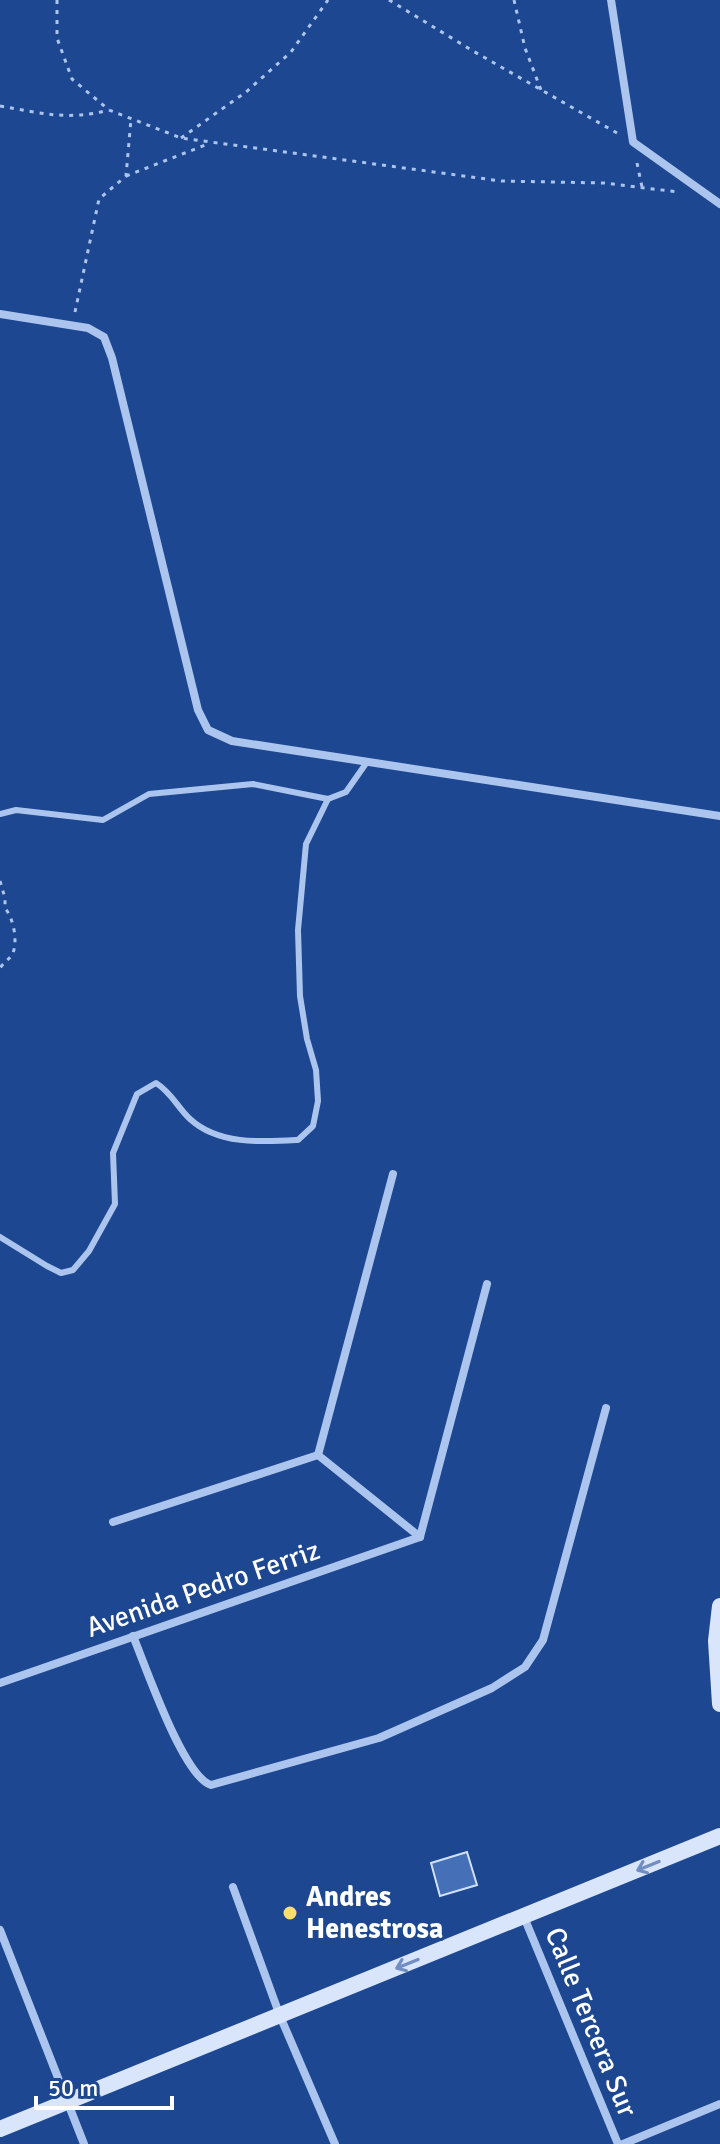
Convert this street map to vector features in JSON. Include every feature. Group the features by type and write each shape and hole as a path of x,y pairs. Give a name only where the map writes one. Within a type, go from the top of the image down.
{"street":[{"path":"611,0 633,142 720,204"},
{"path":"0,314 88,328 104,337 112,358 198,710 208,730 232,741 720,816"},
{"path":"318,1455 393,1174"},
{"path":"318,1455 420,1537 487,1284"},
{"path":"133,1636 186,1762 202,1782 211,1785 379,1738 492,1688 525,1667 543,1640 606,1408"},
{"path":"113,1522 318,1455"},
{"name":"Avenida Pedro Ferriz","path":"0,1683 420,1537"},
{"path":"720,1606 716,1641 720,1704"},
{"path":"0,2129 720,1836"},
{"path":"233,1887 280,2016 335,2144"},
{"name":"Calle Tercera Sur","path":"524,1917 620,2144"},
{"path":"0,1930 84,2144"},
{"path":"620,2144 720,2104"}],"lane":[{"path":"0,814 16,810 103,820 149,794 253,784 328,799 346,792 367,762"},
{"path":"0,1237 61,1273 73,1270 89,1251 115,1204 113,1153 137,1094 156,1083 169,1091 179,1108 193,1122 221,1137 270,1142 298,1140 313,1126 318,1101 316,1070 300,996 298,930 306,844 328,799"}],"path":[{"path":"57,0 57,38 72,79 109,110 181,138 501,181 604,183 680,192"},
{"path":"181,138 246,92 291,52 328,0"},
{"path":"389,0 633,142 642,188"},
{"path":"514,0 525,48 541,90"},
{"path":"0,106 58,116 85,117 109,110"},
{"path":"126,176 131,119"},
{"path":"72,325 99,199 126,176 208,144"},
{"path":"0,881 15,937 12,956 0,968"}],"building":[{"path":"467,1852 477,1885 440,1896 431,1863"}],"place":[{"name":"Andres Henestrosa","path":"290,1913"}]}
